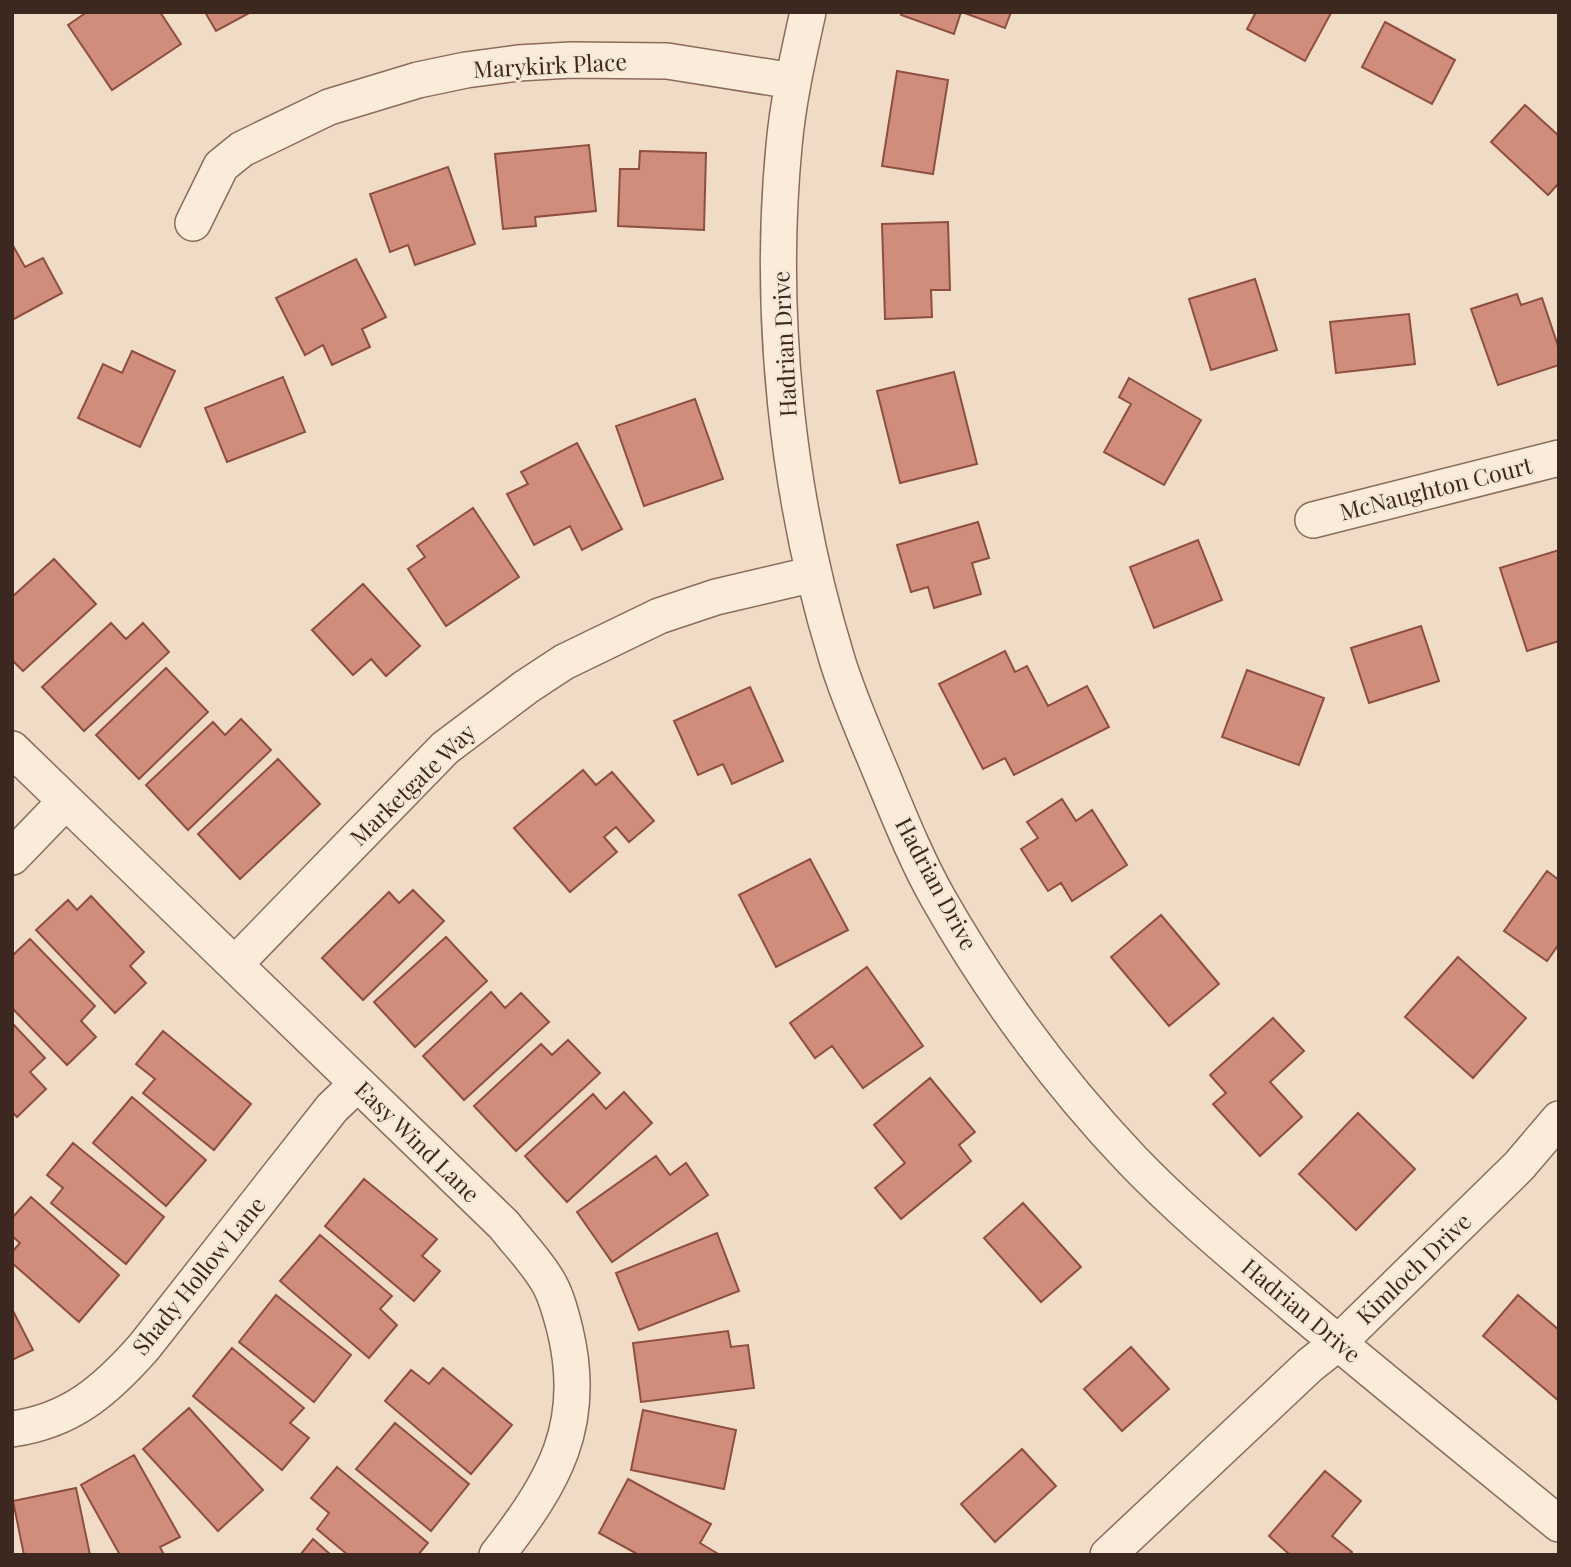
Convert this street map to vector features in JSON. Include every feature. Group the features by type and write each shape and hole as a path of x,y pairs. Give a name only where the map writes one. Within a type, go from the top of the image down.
{"street":[{"name":"Hadrian Drive","path":"808,12 793,81 784,147 780,321 793,467 814,574 837,659 900,819 936,894 1011,1013 1081,1103 1141,1170 1188,1216 1559,1524"},
{"name":"Marykirk Place","path":"192,223 221,166 242,149 329,107 418,80 518,63 571,60 667,61 793,81"},
{"name":"McNaughton Court","path":"1313,520 1559,457"},
{"name":"Marketgate Way","path":"235,964 445,748 526,687 564,662 659,616 716,597 814,574"},
{"name":"Easy Wind Lane","path":"12,749 503,1225 548,1281 561,1315 570,1353 573,1403 561,1452 546,1485 497,1555"},
{"path":"12,857 65,802"},
{"name":"Shady Hollow Lane","path":"12,1429 35,1426 66,1414 89,1401 116,1379 332,1108 357,1084"},
{"name":"Kimloch Drive","path":"1108,1555 1310,1365 1338,1343 1519,1166 1559,1119"}],"building":[{"path":"87,12 160,12 181,44 112,90 68,25"},
{"path":"205,12 251,12 216,31"},
{"path":"902,12 961,12 954,34 901,15"},
{"path":"962,12 1011,12 1005,28"},
{"path":"1256,12 1331,13 1305,61 1247,29"},
{"path":"1385,22 1455,60 1432,104 1362,67"},
{"path":"897,71 948,80 933,174 882,166"},
{"path":"1525,105 1559,136 1559,183 1548,195 1491,142"},
{"path":"589,145 596,211 535,217 536,226 503,229 495,154"},
{"path":"640,151 706,153 704,230 618,226 620,169 639,169"},
{"path":"448,167 475,244 415,265 408,245 390,252 370,194"},
{"path":"948,222 950,290 931,290 932,317 885,319 882,224"},
{"path":"12,244 25,267 43,258 62,293 12,320"},
{"path":"356,259 386,317 362,329 370,347 332,365 323,345 305,355 276,298"},
{"path":"1255,279 1277,350 1211,370 1189,299"},
{"path":"1517,294 1521,305 1542,298 1559,349 1559,365 1498,385 1471,309"},
{"path":"1409,314 1415,364 1336,373 1330,322"},
{"path":"132,351 175,371 140,447 78,418 103,364 122,373"},
{"path":"954,372 977,464 900,483 877,391"},
{"path":"283,377 305,432 227,462 205,408"},
{"path":"1129,378 1201,420 1164,485 1104,452 1131,404 1119,397"},
{"path":"695,399 723,479 644,506 616,426"},
{"path":"577,443 622,529 582,550 570,526 534,545 507,494 528,484 521,472"},
{"path":"473,508 519,577 446,626 408,569 425,557 417,546"},
{"path":"978,522 989,558 972,563 981,594 934,608 928,587 911,592 897,545"},
{"path":"1198,540 1222,600 1154,628 1130,567"},
{"path":"1559,550 1559,641 1527,651 1500,568"},
{"path":"54,559 96,604 23,671 12,660 12,597"},
{"path":"363,584 420,646 386,676 371,659 353,675 312,630"},
{"path":"111,623 126,639 143,623 169,652 84,731 42,687"},
{"path":"1421,626 1439,681 1369,703 1351,648"},
{"path":"1005,651 1015,672 1027,666 1048,706 1087,686 1109,727 1014,775 1005,758 983,769 939,684"},
{"path":"166,668 208,712 139,779 96,735"},
{"path":"1247,670 1324,698 1299,765 1222,737"},
{"path":"750,687 783,761 732,784 723,764 698,775 674,721"},
{"path":"241,719 271,750 188,830 146,785 213,722 225,735"},
{"path":"278,759 320,804 240,879 198,834"},
{"path":"583,770 596,785 612,772 654,821 629,842 616,827 604,837 617,852 570,892 514,828"},
{"path":"1062,799 1076,821 1092,810 1127,865 1072,901 1061,883 1048,891 1021,849 1038,838 1027,822"},
{"path":"810,859 848,930 776,967 739,895"},
{"path":"1547,871 1559,880 1559,944 1547,961 1504,931"},
{"path":"413,890 444,921 363,1000 322,958 389,892 399,903"},
{"path":"91,896 144,952 130,966 146,983 115,1013 36,930 68,900 77,910"},
{"path":"1161,915 1219,984 1169,1026 1111,957"},
{"path":"446,937 487,981 415,1047 374,1002"},
{"path":"30,939 95,1006 81,1021 96,1037 67,1065 12,1008 12,956"},
{"path":"1458,957 1526,1018 1473,1078 1405,1017"},
{"path":"867,967 923,1046 863,1088 832,1046 815,1058 790,1023"},
{"path":"491,992 505,1008 521,993 549,1022 464,1100 423,1056"},
{"path":"1273,1018 1304,1051 1270,1082 1302,1117 1260,1156 1213,1104 1226,1093 1210,1075"},
{"path":"12,1023 45,1058 30,1072 46,1089 17,1117 12,1112"},
{"path":"163,1031 251,1104 214,1150 143,1093 155,1079 136,1064"},
{"path":"568,1040 600,1073 516,1151 474,1106 541,1044 552,1055"},
{"path":"930,1078 975,1132 959,1145 971,1161 901,1219 875,1188 905,1163 874,1125"},
{"path":"624,1092 652,1123 567,1202 525,1156 593,1094 606,1109"},
{"path":"132,1097 206,1160 166,1206 93,1143"},
{"path":"1358,1113 1415,1169 1356,1230 1299,1174"},
{"path":"73,1143 164,1217 126,1264 51,1203 63,1188 47,1175"},
{"path":"656,1156 670,1175 686,1163 708,1195 612,1262 577,1212"},
{"path":"364,1179 437,1239 422,1256 440,1271 414,1301 325,1226"},
{"path":"31,1197 119,1275 79,1322 12,1263 12,1252 20,1243 12,1236 12,1218"},
{"path":"1023,1203 1081,1267 1041,1302 984,1238"},
{"path":"717,1233 739,1291 639,1330 616,1273"},
{"path":"320,1235 392,1296 380,1309 397,1325 369,1358 280,1281"},
{"path":"276,1295 351,1355 314,1402 239,1342"},
{"path":"1518,1295 1559,1330 1559,1401 1483,1336"},
{"path":"12,1309 33,1350 12,1360"},
{"path":"728,1331 731,1347 748,1345 754,1388 641,1402 633,1343"},
{"path":"1131,1347 1169,1389 1122,1431 1084,1389"},
{"path":"232,1348 304,1408 290,1423 309,1438 282,1470 193,1396"},
{"path":"443,1368 512,1425 471,1474 385,1401 411,1370 429,1384"},
{"path":"189,1408 263,1490 218,1531 143,1449"},
{"path":"643,1410 736,1430 724,1489 631,1470"},
{"path":"395,1423 469,1484 431,1531 356,1469"},
{"path":"1022,1449 1056,1486 995,1542 961,1504"},
{"path":"134,1455 180,1537 160,1547 164,1555 120,1555 81,1485"},
{"path":"337,1467 428,1543 418,1555 348,1555 317,1529 329,1513 311,1498"},
{"path":"1325,1471 1361,1501 1332,1536 1352,1552 1349,1555 1290,1555 1269,1536"},
{"path":"628,1479 711,1524 700,1543 720,1555 639,1555 599,1533"},
{"path":"76,1488 90,1555 24,1555 13,1501"},
{"path":"313,1539 331,1555 300,1555"}]}
